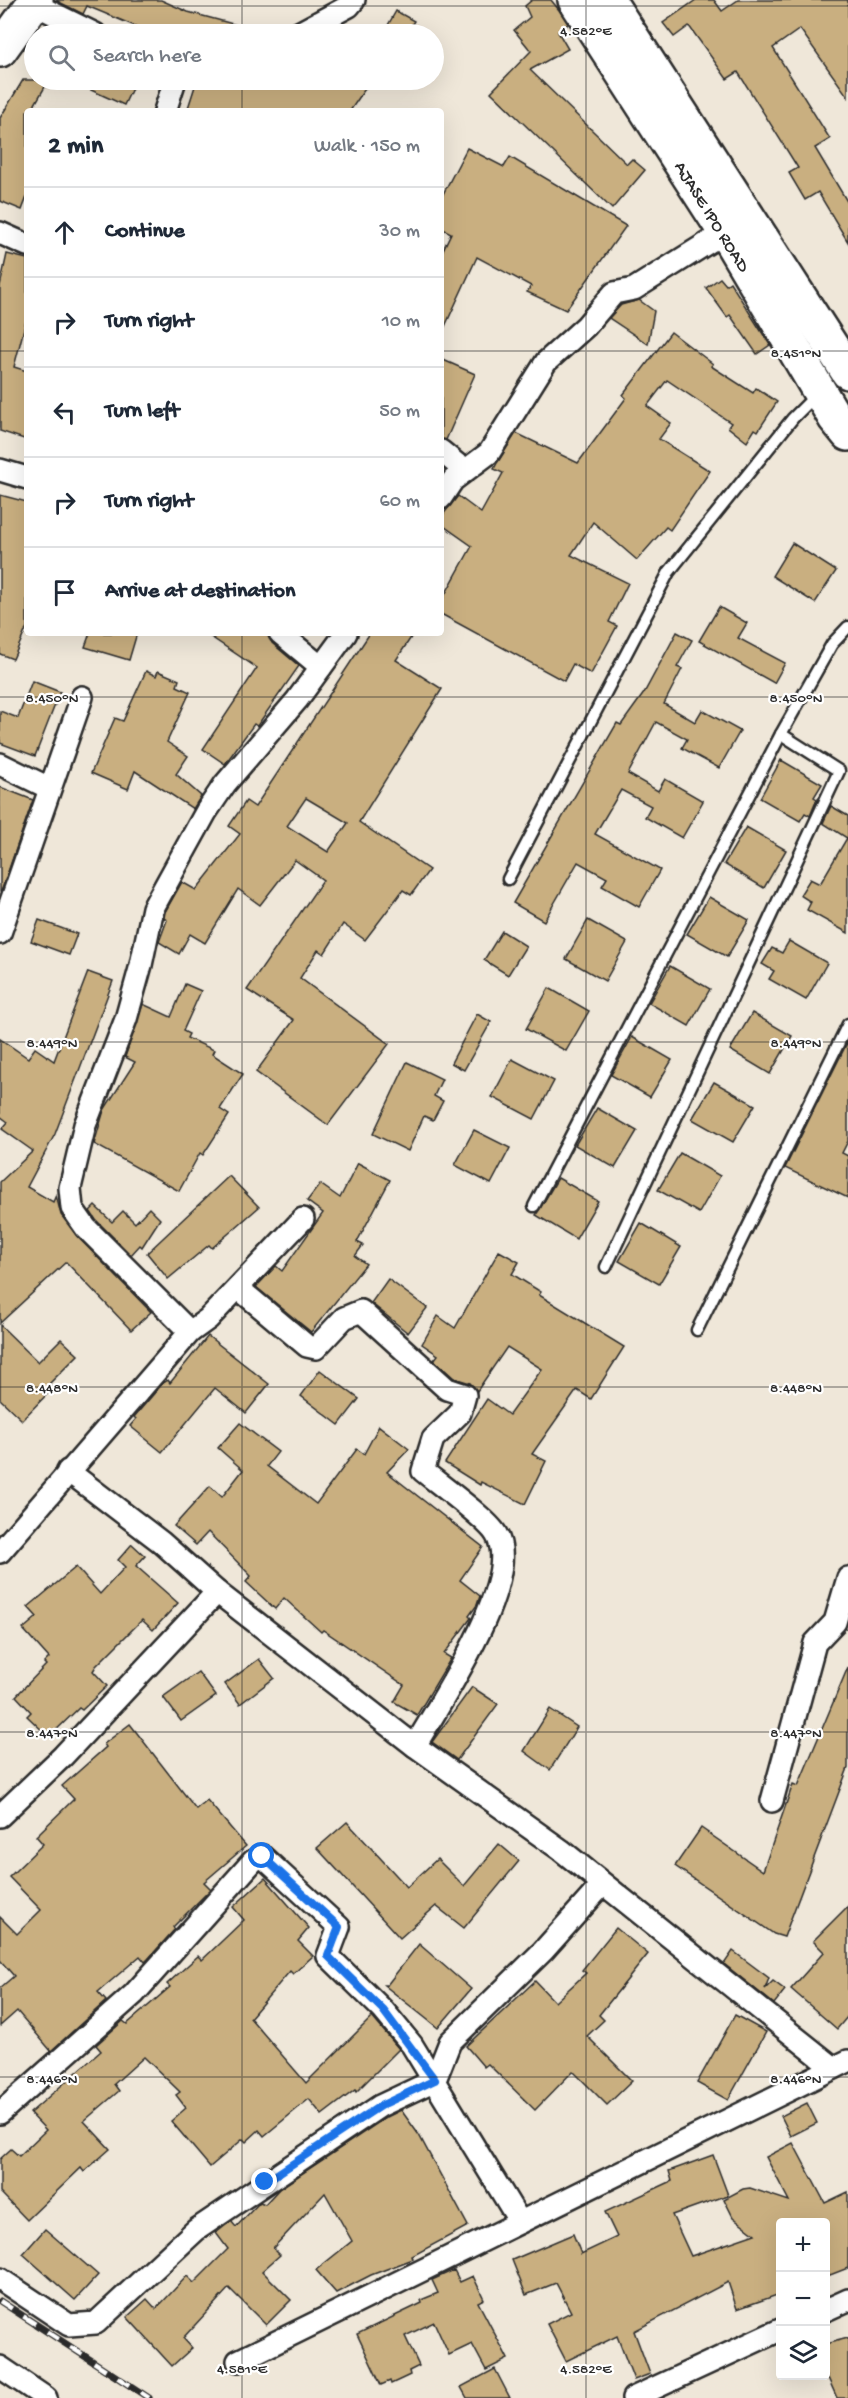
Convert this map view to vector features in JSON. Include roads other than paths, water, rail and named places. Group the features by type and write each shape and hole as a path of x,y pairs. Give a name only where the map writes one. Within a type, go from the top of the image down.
{"main road":[{"path":"0,50 35,2"},
{"name":"AJASE IPO ROAD","path":"597,3 725,232 835,418 848,434"},
{"name":"AJASE IPO ROAD","path":"597,3 848,372"}],"street":[{"path":"316,24 349,6 354,0"},
{"path":"35,2 76,24"},
{"path":"166,108 172,90"},
{"path":"444,494 453,480 464,470 489,453 546,362 586,326 614,293 634,289 725,232"},
{"path":"0,233 24,243"},
{"path":"444,453 464,470"},
{"path":"0,470 24,477"},
{"path":"284,636 321,667"},
{"path":"190,1332 86,1228 72,1208 70,1188 85,1125 126,1019 153,908 206,812 225,784 297,700 344,636"},
{"path":"0,933 82,697"},
{"path":"0,765 49,788"},
{"path":"0,1552 190,1332 208,1319 303,1219"},
{"path":"238,1288 307,1346 316,1348 344,1318 361,1311 447,1389 465,1395 460,1413 433,1439 423,1471 495,1532 502,1547 502,1563 488,1616 415,1746"},
{"path":"68,1471 161,1542 217,1592 415,1746 561,1850 602,1885 841,2065 238,2361"},
{"path":"772,1801 815,1643 835,1622 848,1578"},
{"path":"0,1816 63,1756 217,1592"},
{"path":"0,2113 134,1994 253,1861 262,1856 339,1927 328,1956 383,2010 412,2045 520,2222"},
{"path":"0,2279 69,2325 96,2323 196,2230 380,2106 435,2080 450,2042 543,1951 602,1885"},
{"path":"412,2045 450,2042"},
{"path":"830,2308 848,2300"},
{"path":"633,2398 776,2332"},
{"path":"0,2367 46,2398"}],"lane":[{"path":"508,879 669,572 794,418 820,392"},
{"path":"534,1206 782,734 832,645 848,627"},
{"path":"606,1267 839,771 782,734"},
{"path":"697,1330 848,1024"}],"railway":[{"path":"0,2301 149,2398"}]}
